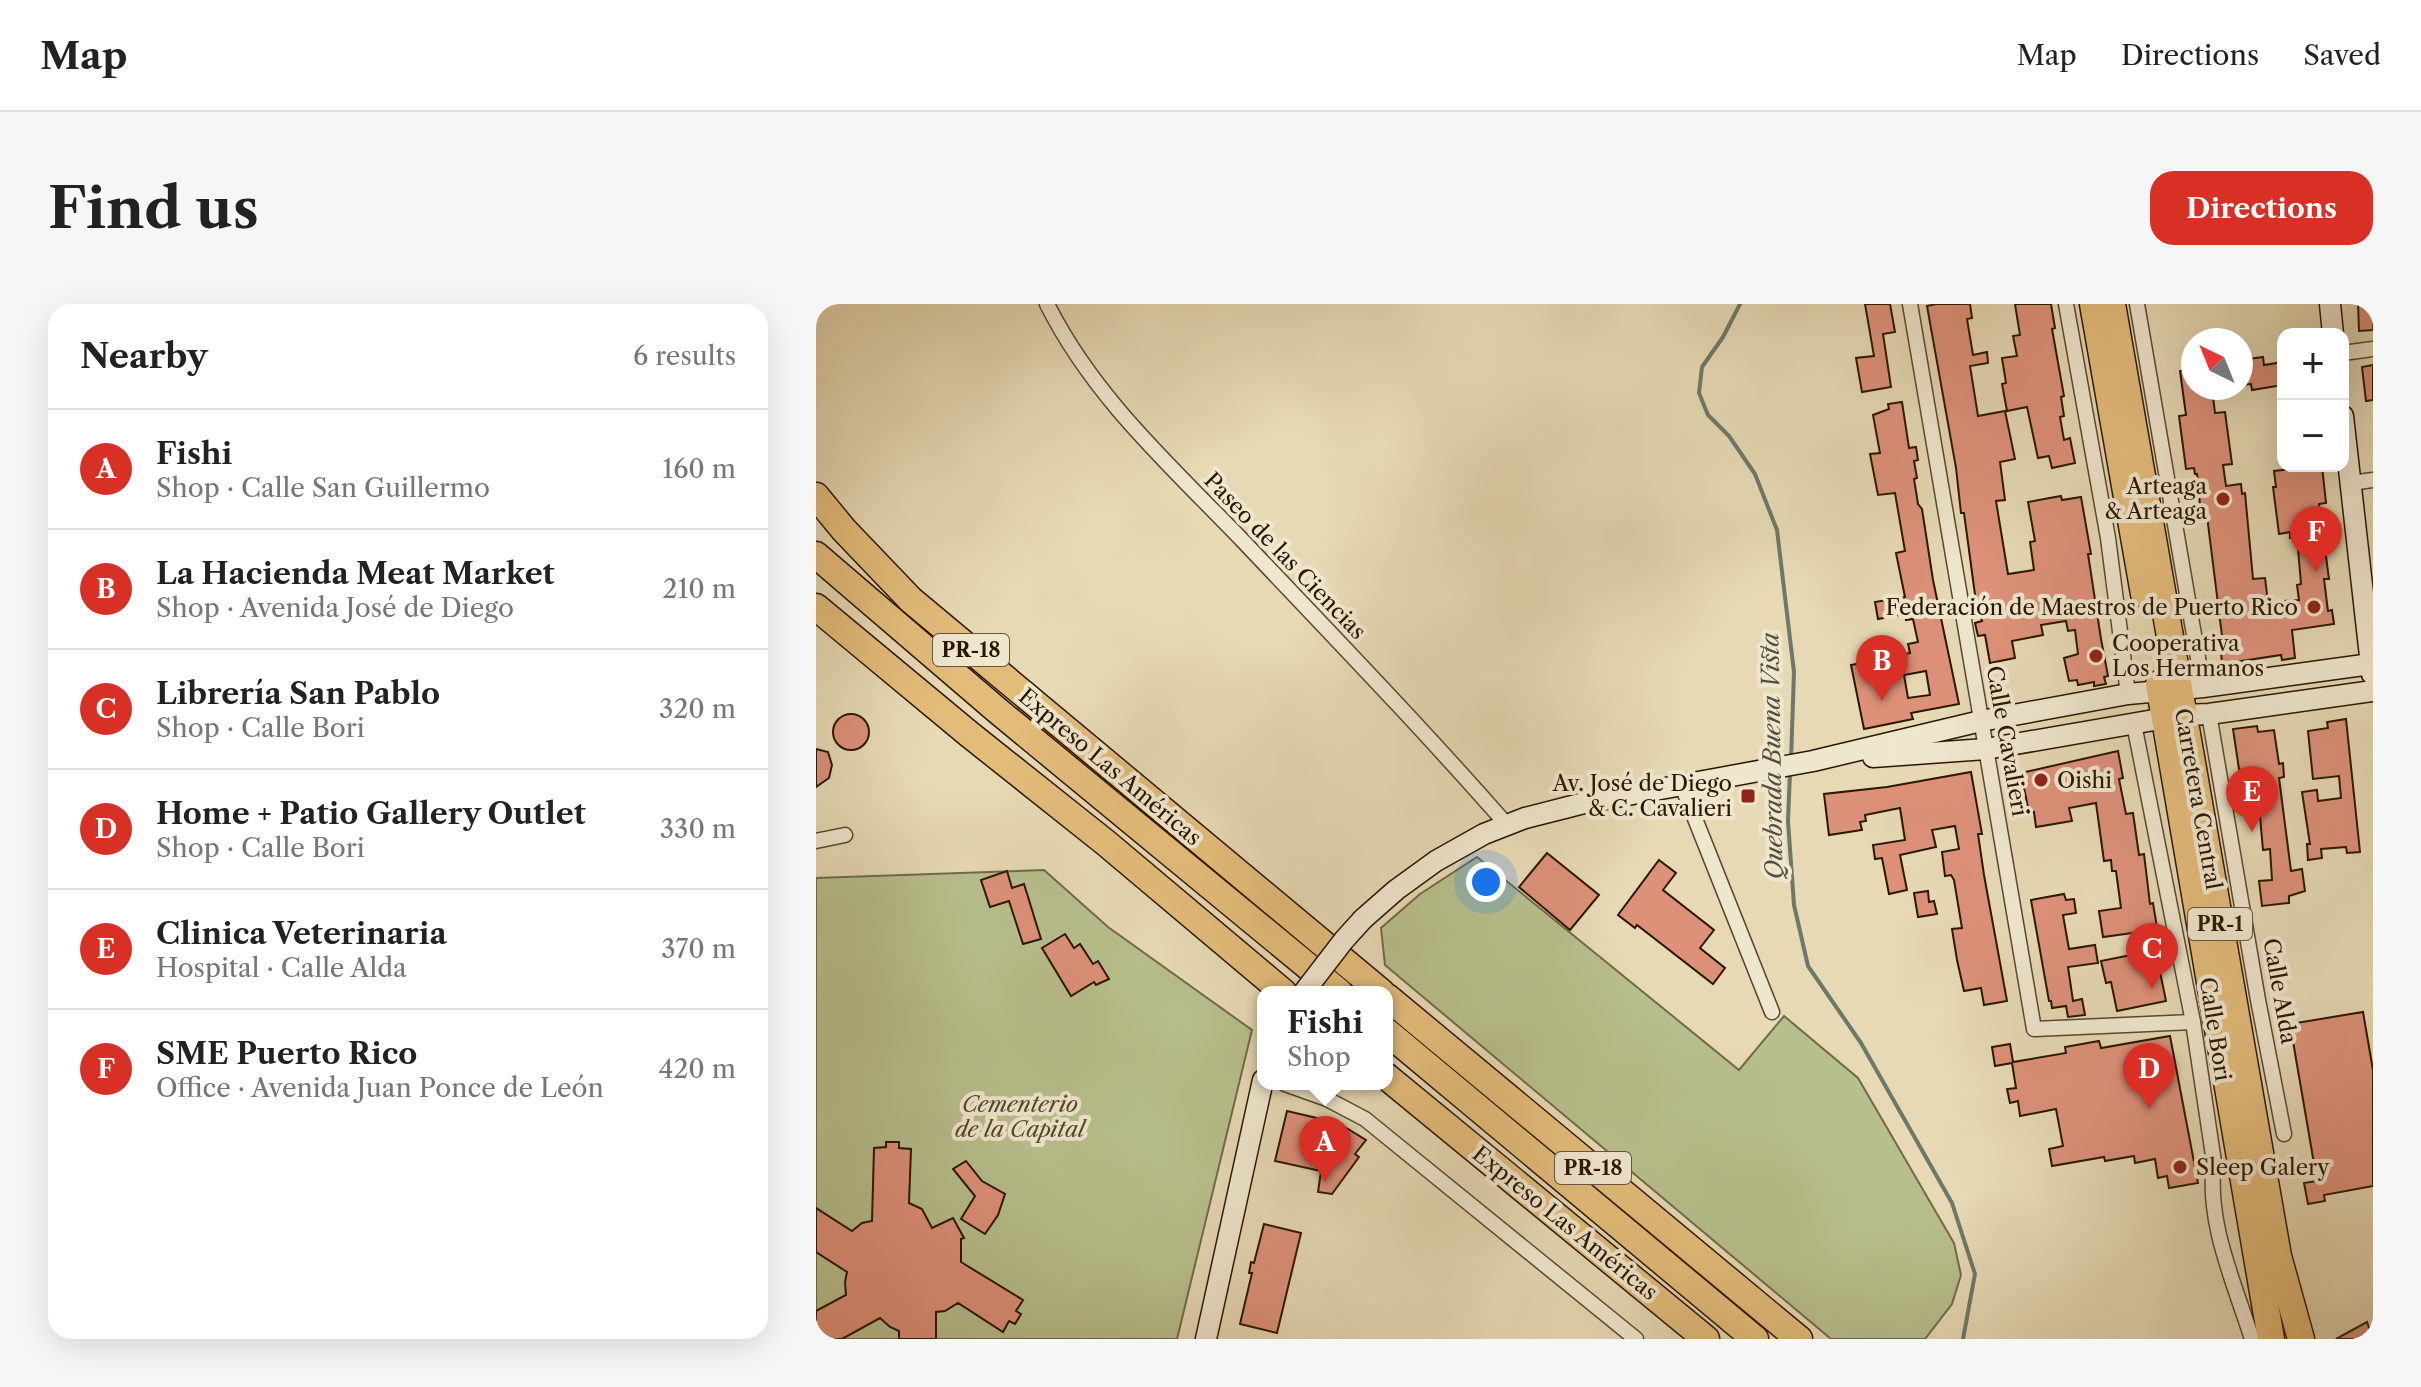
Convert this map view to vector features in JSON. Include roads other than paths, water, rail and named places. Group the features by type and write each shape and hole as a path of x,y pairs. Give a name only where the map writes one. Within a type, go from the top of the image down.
{"highway":[{"name":"Carretera Central","path":"2093,304 2183,702 2271,1339"},
{"name":"Carretera Central","path":"2112,304 2278,1256 2301,1339"},
{"name":"Expreso Las Américas","path":"816,496 911,600 1374,986"},
{"path":"816,555 998,711 1332,986"},
{"name":"PR-18","path":"816,607 1276,986"},
{"path":"816,630 844,650 893,671"},
{"name":"PR-18","path":"1393,1002 1799,1339"},
{"path":"1393,1037 1755,1339"},
{"name":"Expreso Las Américas","path":"1393,1082 1706,1339"}],"street":[{"name":"Paseo de las Ciencias","path":"1047,304 1062,333 1142,441 1240,539 1507,825"},
{"name":"Calle Cavalieri","path":"1910,304 2034,1029 2193,1022"},
{"path":"2066,304 2108,538 2128,694"},
{"name":"Calle Alda","path":"2137,304 2183,702 2258,1000 2284,1134"},
{"path":"2330,304 2332,328"},
{"path":"2349,352 2373,349"},
{"path":"1309,986 1363,919 1396,890 1436,861 1484,834 1525,818 1584,803 1813,761 1981,721 2128,694 2183,702 2373,689 2349,466"},
{"path":"2351,483 2373,480"},
{"path":"1813,761 1986,749 2134,724 2183,702 2371,664"},
{"name":"Calle Bori","path":"2134,724 2193,1022 2214,1162 2211,1183 2225,1262 2252,1339"},
{"path":"1682,786 1772,1012"},
{"path":"816,841 845,835"},
{"path":"1206,1339 1261,1090"},
{"path":"1302,1090 1365,1119 1636,1339"}],"waterway":[{"name":"Quebrada Buena Vista","path":"1740,304 1723,337 1702,367 1699,393 1708,415 1729,436 1755,474 1777,530 1794,672 1791,760"},
{"name":"Quebrada Buena Vista","path":"1790,773 1788,821 1794,905 1808,966 1861,1043 1952,1203 1975,1274 1963,1339"}],"place":[{"name":"Arteaga & Arteaga","path":"2223,499"},
{"name":"SME Puerto Rico","path":"2316,572"},
{"name":"Federación de Maestros de Puerto Rico","path":"2314,607"},
{"name":"Cooperativa Los Hermanos","path":"2096,656"},
{"name":"La Hacienda Meat Market","path":"1882,701"},
{"name":"Oishi","path":"2041,780"},
{"name":"Av. José de Diego & C. Cavalieri","path":"1748,796"},
{"name":"Clinica Veterinaria","path":"2252,832"},
{"name":"Librería San Pablo","path":"2152,989"},
{"name":"Home + Patio Gallery Outlet","path":"2149,1109"},
{"name":"Sleep Galery","path":"2180,1167"},
{"name":"Fishi","path":"1325,1182"}],"park label":[{"name":"Cementerio de la Capital","path":"1020,1116"}]}
